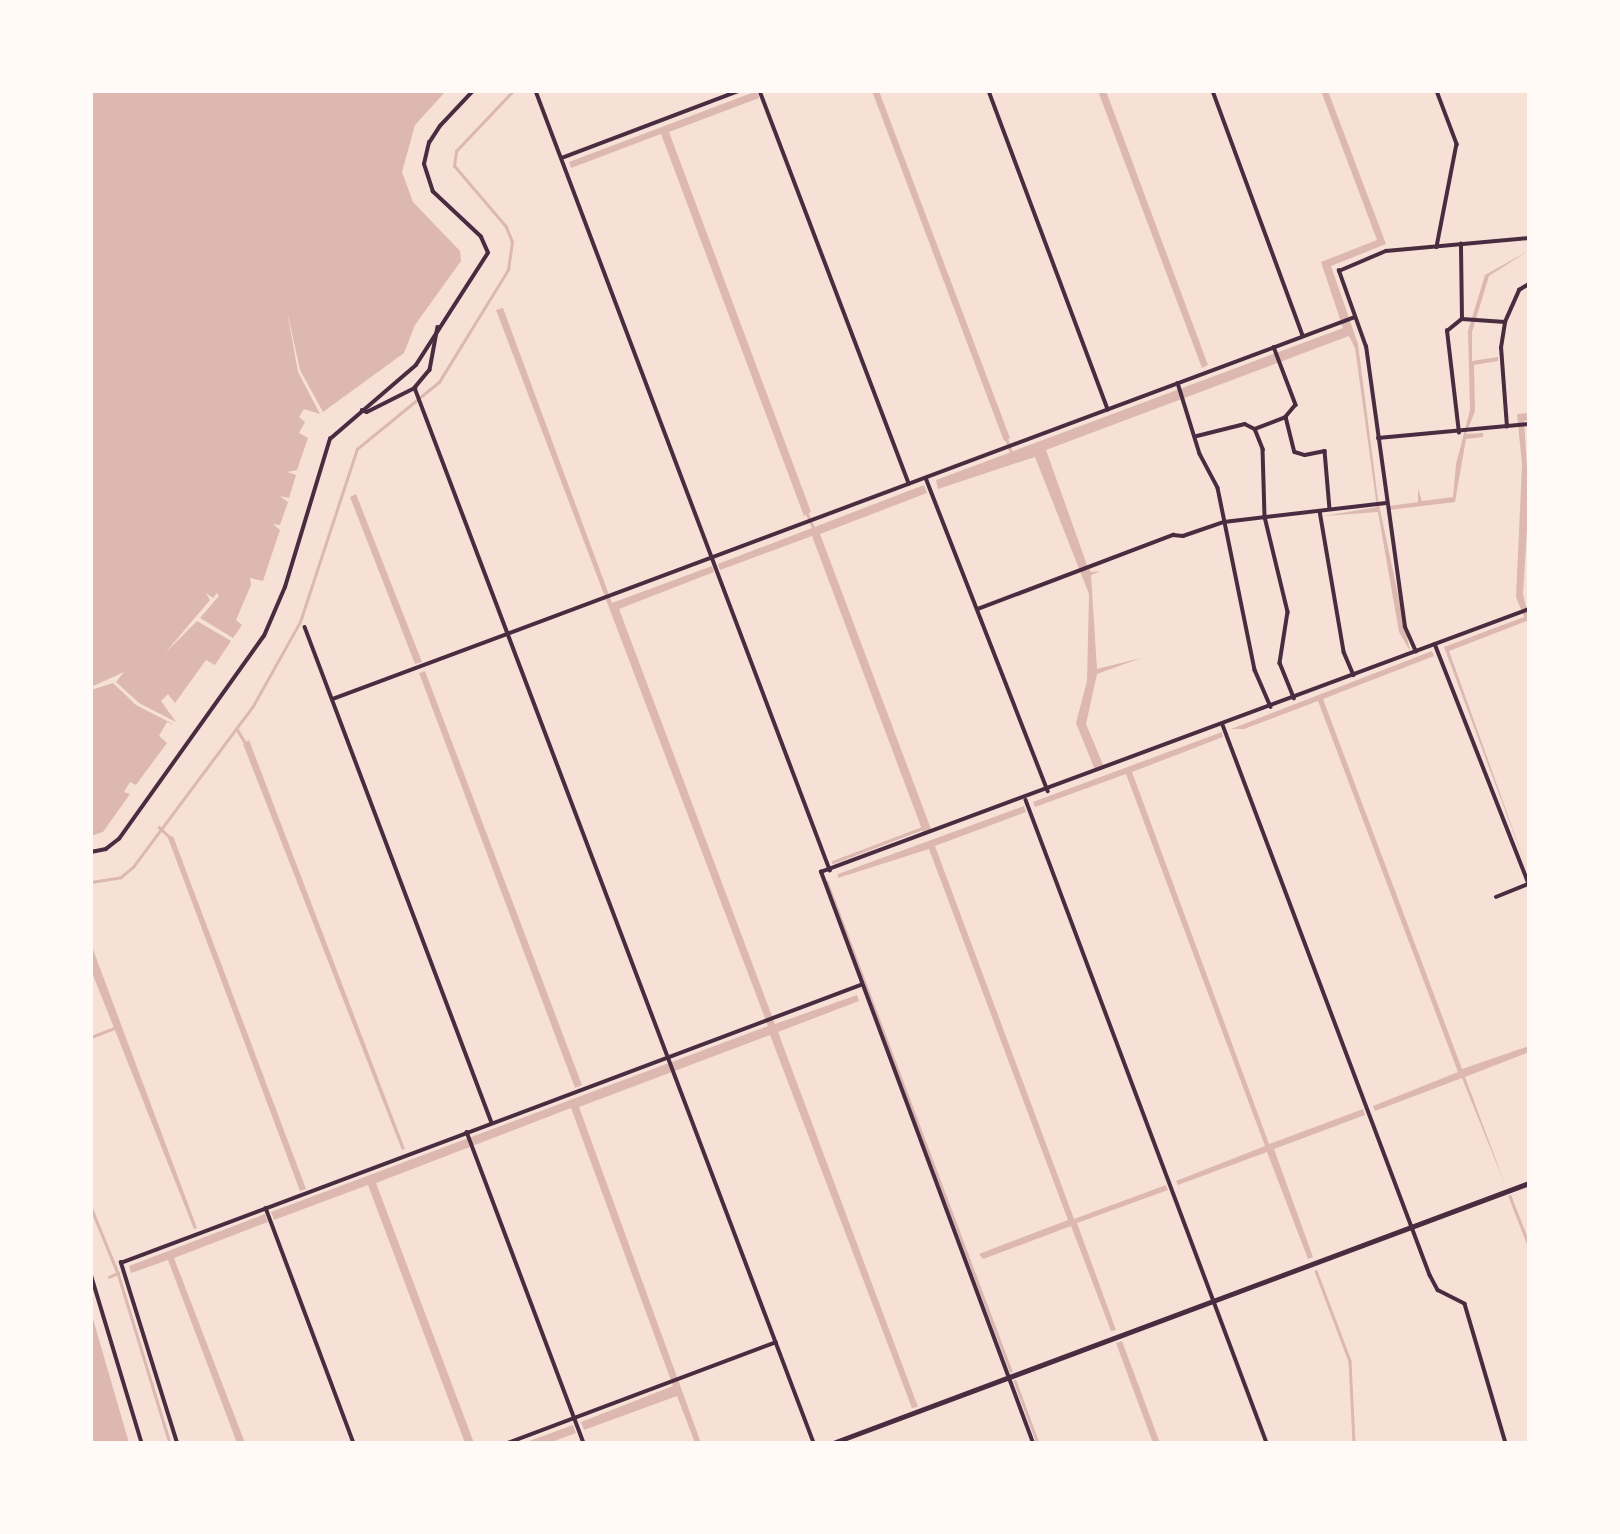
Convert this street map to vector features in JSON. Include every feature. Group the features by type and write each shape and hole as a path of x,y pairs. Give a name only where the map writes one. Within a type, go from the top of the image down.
{"street":[{"path":"91,852 106,849 119,839 247,664 285,587 330,439 416,365 488,253 481,237 433,192 424,164 429,143 440,126 473,91"},
{"path":"536,91 830,870"},
{"path":"562,158 738,91"},
{"path":"989,91 1108,409"},
{"path":"1213,91 1303,336"},
{"path":"1437,91 1457,144 1437,247"},
{"path":"761,93 909,484"},
{"path":"1416,652 1405,627 1384,504 1366,347 1353,318 1339,271 1386,251 1529,238"},
{"path":"1461,244 1462,319"},
{"path":"1507,427 1501,348 1505,322 1518,290 1529,284"},
{"path":"333,699 1108,409 1179,386 1207,372 1353,318"},
{"path":"1461,433 1447,331 1462,319 1505,322"},
{"path":"362,410 367,412 417,390 429,370 438,327"},
{"path":"1197,436 1245,424 1255,429 1286,417 1296,405 1274,347"},
{"path":"1179,386 1197,436 1200,454 1218,488 1255,670 1271,707"},
{"path":"417,390 814,1443"},
{"path":"1286,417 1295,452 1305,456 1325,451 1330,509"},
{"path":"1378,438 1461,433 1528,424"},
{"path":"1255,429 1265,469 1265,517 1288,611 1288,635 1280,663 1294,698"},
{"path":"926,478 1048,791"},
{"path":"978,609 1173,535 1183,536 1224,522 1384,504"},
{"path":"1320,511 1344,652 1354,675"},
{"path":"1033,1443 821,872 1026,800 1529,609"},
{"path":"305,627 492,1123"},
{"path":"1435,644 1527,884 1496,897"},
{"path":"1223,725 1438,1290 1465,1304 1506,1443"},
{"path":"1026,800 1267,1443"},
{"path":"177,1443 121,1263 861,985"},
{"path":"467,1132 584,1443"},
{"path":"833,1443 1529,1183"},
{"path":"266,1208 354,1443"},
{"path":"91,1274 142,1443"},
{"path":"508,1443 776,1342"}],"shaded area":[{"path":"91,91 446,91 415,125 402,172 413,202 460,251 461,261 415,325 404,353 323,412 300,370 287,311 298,372 320,414 304,409 299,417 305,422 299,433 308,438 297,470 287,472 296,475 289,498 280,496 288,502 280,525 273,524 280,530 263,581 250,578 251,585 236,620 242,625 233,638 200,618 219,596 217,593 213,598 206,593 210,600 165,653 197,621 231,641 215,665 206,660 175,703 168,694 161,701 176,722 139,703 116,682 124,672 91,687"},
{"path":"757,91 759,98 669,132 811,512 804,516 661,134 571,168 569,162"},
{"path":"872,91 879,91 1010,438 1004,441"},
{"path":"1098,91 1106,91 1208,365 1202,368"},
{"path":"1321,91 1328,91 1386,244 1331,266 1358,344 1378,500 1410,651 1399,632 1378,512 1324,516 1377,507 1355,348 1349,336 1046,450 1087,565 1091,572 1101,571 1091,575 1097,669 1141,658 1097,674 1086,724 1104,767 1095,770 1076,723 1087,681 1089,594 1035,457 938,489 936,480 1343,328 1321,262 1377,240"},
{"path":"1528,251 1489,276 1472,332 1472,361 1498,357 1498,361 1474,365 1475,411 1466,434 1483,433 1483,437 1466,439 1455,502 1389,510 1389,506 1418,502 1418,489 1422,501 1453,497 1456,464 1470,410 1468,331 1485,275"},
{"path":"503,308 612,603 712,566 714,572 619,609 775,1024 857,995 859,1001 778,1032 918,1407 912,1408 770,1035 579,1107 701,1443 695,1443 677,1396 584,1430 581,1422 673,1386 571,1108 376,1183 474,1443 465,1443 368,1185 274,1220 271,1212 768,1026 496,310"},
{"path":"1529,413 1529,420 1524,421 1529,497 1523,594 1529,620 1449,651 1529,874 1444,647 1524,617 1516,597 1522,465 1517,414"},
{"path":"924,485 927,493 820,534 931,829 923,832 812,536 720,570 718,564"},
{"path":"356,494 422,662 415,664 350,497"},
{"path":"1432,651 1434,656 1323,699 1462,1069 1529,1046 1529,1052 1465,1077 1506,1187 1462,1078 1375,1111 1373,1106 1458,1072 1318,701 1244,729 1231,729"},
{"path":"425,671 582,1085 575,1088 419,673"},
{"path":"113,683 136,705 175,725 167,722 159,736 167,743 136,785 130,782 124,792 130,794 103,832 91,836 91,690"},
{"path":"1222,732 1223,737 1132,772 1269,1144 1363,1109 1365,1115 1274,1149 1313,1257 1308,1259 1267,1152 1178,1185 1176,1181 1265,1146 1126,774 1035,807 1033,802"},
{"path":"249,740 405,1149 402,1150 243,744"},
{"path":"1024,806 1026,812 935,846 1074,1219 1166,1185 1168,1190 1077,1223 1116,1330 1111,1331 1071,1226 983,1259 979,1254 1068,1220 929,849 838,878 838,874"},
{"path":"173,836 306,1189 300,1191 168,838"},
{"path":"91,944 197,1228 194,1229 91,970"},
{"path":"265,1214 268,1222 174,1258 245,1443 237,1443 168,1260 131,1273 129,1266"},
{"path":"91,1312 129,1443 91,1443"},
{"path":"1122,1341 1160,1443 1153,1443 1116,1343"},
{"path":"573,1425 576,1433 549,1443 524,1443"}],"waterway":[{"path":"91,882 121,877 133,867 253,706 300,622 357,449 439,382 508,270 512,242 506,227 454,166 456,151 513,91"},
{"path":"1006,437 1012,454"},
{"path":"807,513 814,529"},
{"path":"237,729 246,744"},
{"path":"159,827 172,839"},
{"path":"833,862 925,827"},
{"path":"827,882 1011,1371"},
{"path":"91,1037 114,1028"},
{"path":"1510,1196 1529,1245"},
{"path":"91,1207 118,1273 170,1443"},
{"path":"1316,1271 1350,1361 1354,1443"},
{"path":"109,1277 118,1273"},
{"path":"1015,1381 1038,1443"}]}
